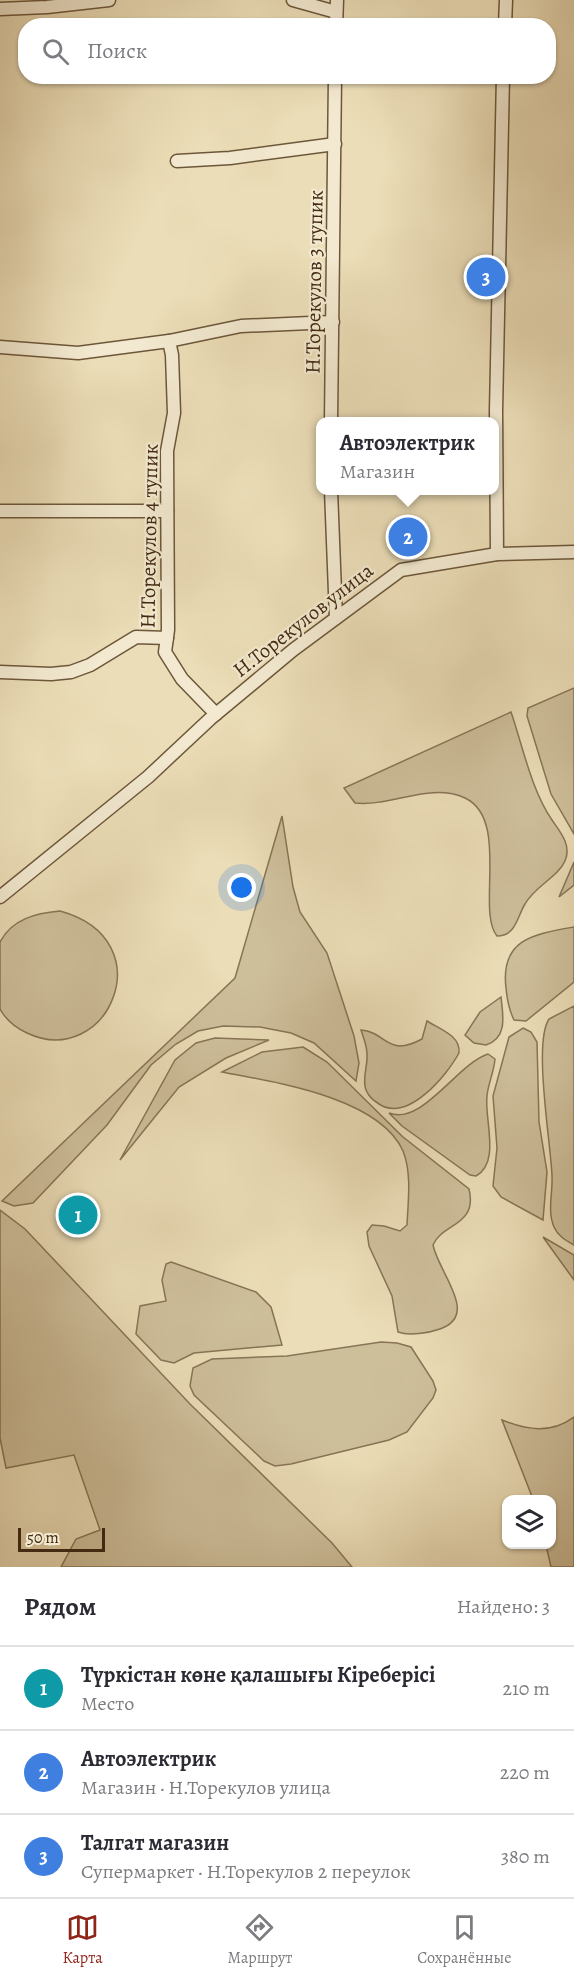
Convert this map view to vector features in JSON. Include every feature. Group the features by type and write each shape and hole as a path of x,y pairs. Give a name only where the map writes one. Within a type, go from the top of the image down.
{"street":[{"path":"0,9 47,8 109,0"},
{"path":"293,0 336,6"},
{"path":"505,18 506,0"},
{"name":"Н.Торекулов 3 тупик","path":"332,417 335,84"},
{"path":"496,417 503,84"},
{"path":"177,161 230,158 335,144"},
{"path":"0,347 78,353 169,341 241,326 333,322"},
{"name":"Н.Торекулов 4 тупик","path":"169,341 172,355 174,412 167,451 167,638 165,652 182,679 216,714"},
{"path":"331,495 336,618"},
{"path":"497,495 497,554"},
{"path":"0,511 168,511"},
{"name":"Н.Торекулов улица","path":"0,896 148,777 216,714 336,618 401,570 497,554 574,552"},
{"path":"0,672 51,674 71,672 90,665 136,637 167,638"}],"shaded area":[{"path":"574,688 574,834 551,794 527,716 528,708"},
{"path":"511,712 538,795 564,839 567,855 562,867 529,898 512,929 508,933 497,936 491,924 489,907 489,844 486,825 478,809 465,798 438,793 382,802 355,803 344,788"},
{"path":"282,816 293,887 300,912 327,953 354,1036 359,1063 356,1081 314,1043 291,1033 260,1027 223,1026 198,1031 176,1044 151,1065 107,1125 33,1203 14,1206 2,1201 235,978"},
{"path":"574,862 574,885 559,897"},
{"path":"60,911 92,926 111,948 117,972 113,997 101,1019 81,1034 56,1040 23,1031 8,1020 0,1009 0,942 5,934 18,923 42,913"},
{"path":"574,927 574,982 526,1021 514,1020 506,988 506,972 508,959 514,949 533,936"},
{"path":"501,997 502,1025 498,1037 486,1045 474,1043 465,1035 480,1012"},
{"path":"574,1006 574,1245 558,1233 551,1215 552,1176 544,1094 543,1049 544,1031 549,1019"},
{"path":"427,1021 443,1030 457,1042 459,1053 436,1084 414,1102 402,1107 390,1108 379,1104 370,1096 365,1086 367,1051 361,1030 401,1046 422,1039"},
{"path":"523,1028 531,1032 537,1042 539,1122 547,1172 543,1220 501,1197 493,1186 497,1148 493,1096 509,1037"},
{"path":"215,1038 269,1040 226,1058 179,1087 120,1160 175,1060 196,1043"},
{"path":"303,1047 327,1062 403,1137 469,1189 470,1201 464,1217 444,1232 433,1245 457,1304 457,1314 451,1323 440,1329 419,1334 398,1332 392,1296 369,1246 367,1232 372,1225 400,1231 407,1225 408,1169 403,1151 390,1133 372,1117 323,1095 222,1072 262,1052"},
{"path":"488,1054 495,1059 487,1096 490,1151 484,1169 476,1176 470,1175 402,1126 389,1113 401,1115 414,1111 427,1103 464,1069"},
{"path":"0,1210 25,1229 190,1404 332,1543 352,1567 61,1567 76,1539 100,1530 74,1455 6,1468 0,1438"},
{"path":"543,1237 574,1255 574,1280"},
{"path":"171,1262 256,1292 271,1307 282,1345 194,1353 174,1363 161,1360 136,1334 140,1306 166,1301 162,1280 166,1264"},
{"path":"381,1342 411,1347 433,1381 436,1390 433,1398 407,1432 389,1440 291,1464 275,1466 264,1461 194,1395 190,1386 193,1368 212,1359 287,1356"},
{"path":"574,1417 574,1567 551,1567 547,1549 556,1549 556,1495 531,1495 502,1420 539,1429 565,1422"}],"place":[{"name":"Талгат магазин","path":"486,277"},
{"name":"Автоэлектрик","path":"408,537"},
{"name":"Түркістан көне қалашығы Кіреберісі","path":"78,1215"}]}
